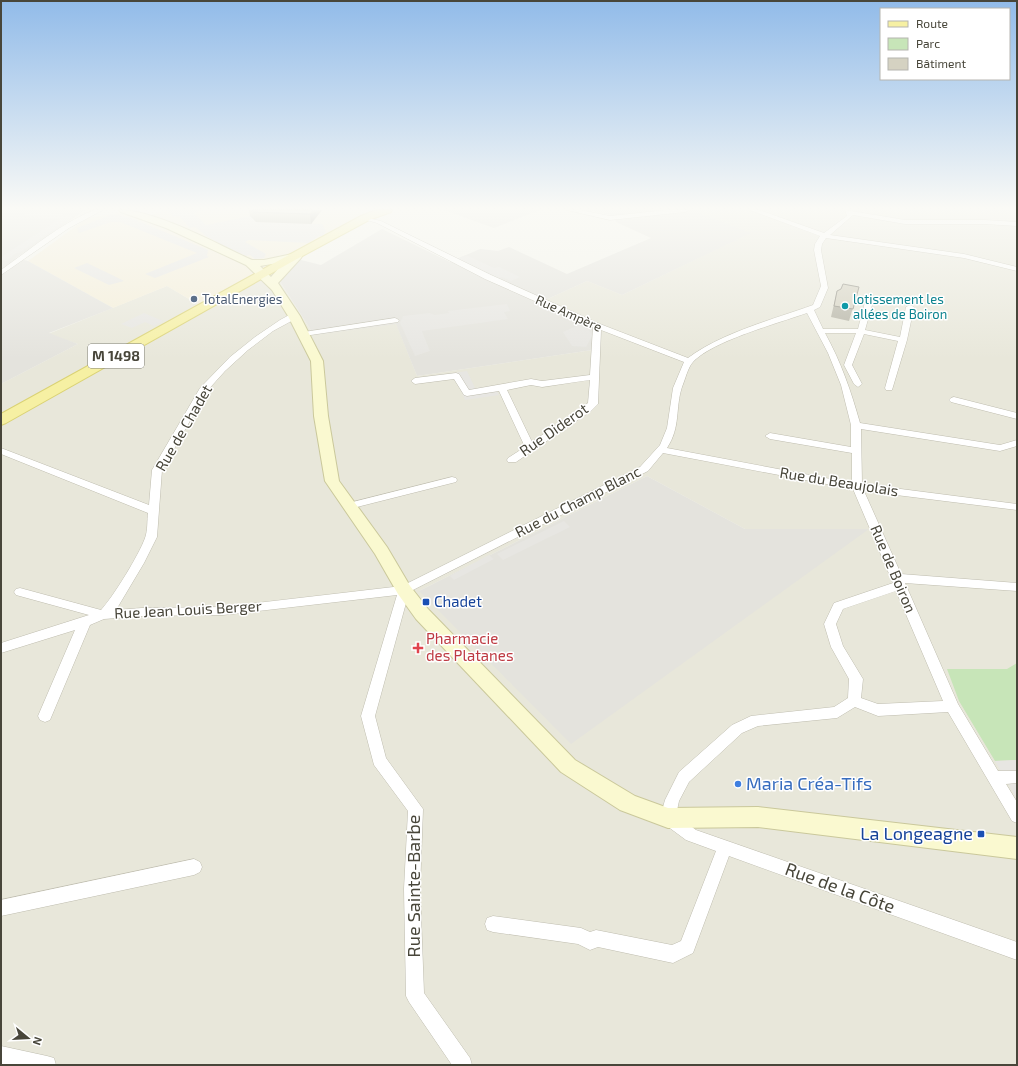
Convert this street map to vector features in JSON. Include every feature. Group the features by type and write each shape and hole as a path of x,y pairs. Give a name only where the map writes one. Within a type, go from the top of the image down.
{"main road":[{"path":"242,260 251,264 268,279 294,316 317,361 321,416 332,481 381,551 404,590 429,622 568,766 628,802 668,818 758,817 1017,848"},
{"path":"251,264 280,260"},
{"name":"M 1498","path":"1,420 230,292 249,282 268,279 291,260"},
{"path":"249,282 251,276 251,264"}],"street":[{"path":"1,273 21,260"},
{"name":"Rue Ampère","path":"454,260 488,277 597,326 689,362"},
{"path":"810,309 816,307 825,288 819,260"},
{"path":"979,260 1017,269"},
{"path":"858,384 848,365 861,331 870,298"},
{"path":"889,388 903,340 910,307"},
{"name":"Rue de Boiron","path":"810,309 812,318 832,353 845,385 856,425 857,487 952,706 1017,816"},
{"name":"Rue du Champ Blanc","path":"404,590 644,469 662,450 672,428 677,388 689,362 700,352 721,342 810,309"},
{"name":"Rue de Chadet","path":"103,615 111,607 138,563 151,537 157,470 203,390 211,380 248,347 277,324 294,316"},
{"path":"304,334 395,320"},
{"name":"Rue Diderot","path":"512,460 588,409 593,404 597,326"},
{"path":"820,331 861,331 903,340"},
{"path":"416,381 456,376 467,393 531,382 542,384 594,376"},
{"path":"502,388 530,448"},
{"path":"954,400 1017,416"},
{"path":"856,425 1000,448 1017,443"},
{"path":"770,436 856,451"},
{"name":"Rue du Beaujolais","path":"662,450 857,487 1017,507"},
{"path":"1,451 154,511"},
{"path":"350,506 452,480"},
{"path":"668,818 672,800 684,777 737,729 756,720 837,712 854,700 856,679 837,647 830,624 838,606 898,582 1017,587"},
{"name":"Rue Jean Louis Berger","path":"1,648 103,615 142,612 223,611 404,590"},
{"name":"Rue Sainte-Barbe","path":"404,590 368,716 379,761 416,809 412,889 415,996 463,1065"},
{"path":"20,592 103,615"},
{"path":"45,716 85,621"},
{"path":"854,700 878,710 952,706"},
{"path":"995,778 1017,777"},
{"name":"Rue de la Côte","path":"668,818 691,835 1017,951"},
{"path":"493,924 581,936 590,942 596,938 672,954 687,947 725,847"},
{"path":"1,908 194,867"},
{"path":"1,1055 47,1065"}],"shaded area":[{"path":"1,260 28,261 113,308 49,333 78,344 1,384"},
{"path":"30,260 283,260 199,305 167,286 113,308 28,261"},
{"path":"180,260 202,260 155,278 145,274"},
{"path":"296,260 321,265 330,260 445,260 450,262 455,260 536,260 567,274 600,260 695,260 622,295 587,281 541,302 602,332 599,349 417,376 396,324 314,335 279,280"},
{"path":"458,260 476,260 494,268 499,267 520,277 511,281 502,277 499,278"},
{"path":"695,260 1017,260 1017,1065 1,1065 1,384 78,344 48,334 167,286 199,305 271,268 314,335 396,323 417,376 599,349 541,302 587,281 622,295","holes":["647,476 745,529 868,530 419,591"]},
{"path":"87,263 124,281 109,285 74,268"},
{"path":"507,304 510,311 504,312 508,319 422,331 430,351 415,356 400,323 403,316 430,313 434,315 449,313 448,311"},
{"path":"144,313 163,321 154,326 145,322 132,328 121,324"},
{"path":"581,324 588,327 592,336 586,347 572,346 563,332"},
{"path":"467,371 475,388 494,386 499,395 465,400 454,373"},
{"path":"647,476 745,529 869,529 571,744 419,591"},
{"path":"564,521 570,527 503,560 497,554"},
{"path":"489,555 494,559 454,580 450,576"},
{"path":"1017,760 1017,799 995,761"}],"green space":[{"path":"1017,663 1017,760 995,761 959,701 947,669 1007,669"}],"building":[{"path":"843,284 859,287 853,309 834,306 837,291 841,289"}],"place":[{"name":"TotalEnergies","path":"194,299"},
{"name":"lotissement les allées de Boiron","path":"845,306"},
{"name":"Chadet","path":"426,602"},
{"name":"Pharmacie des Platanes","path":"418,648"},
{"name":"Maria Créa-Tifs","path":"738,784"},
{"name":"La Longeagne","path":"981,834"}]}
